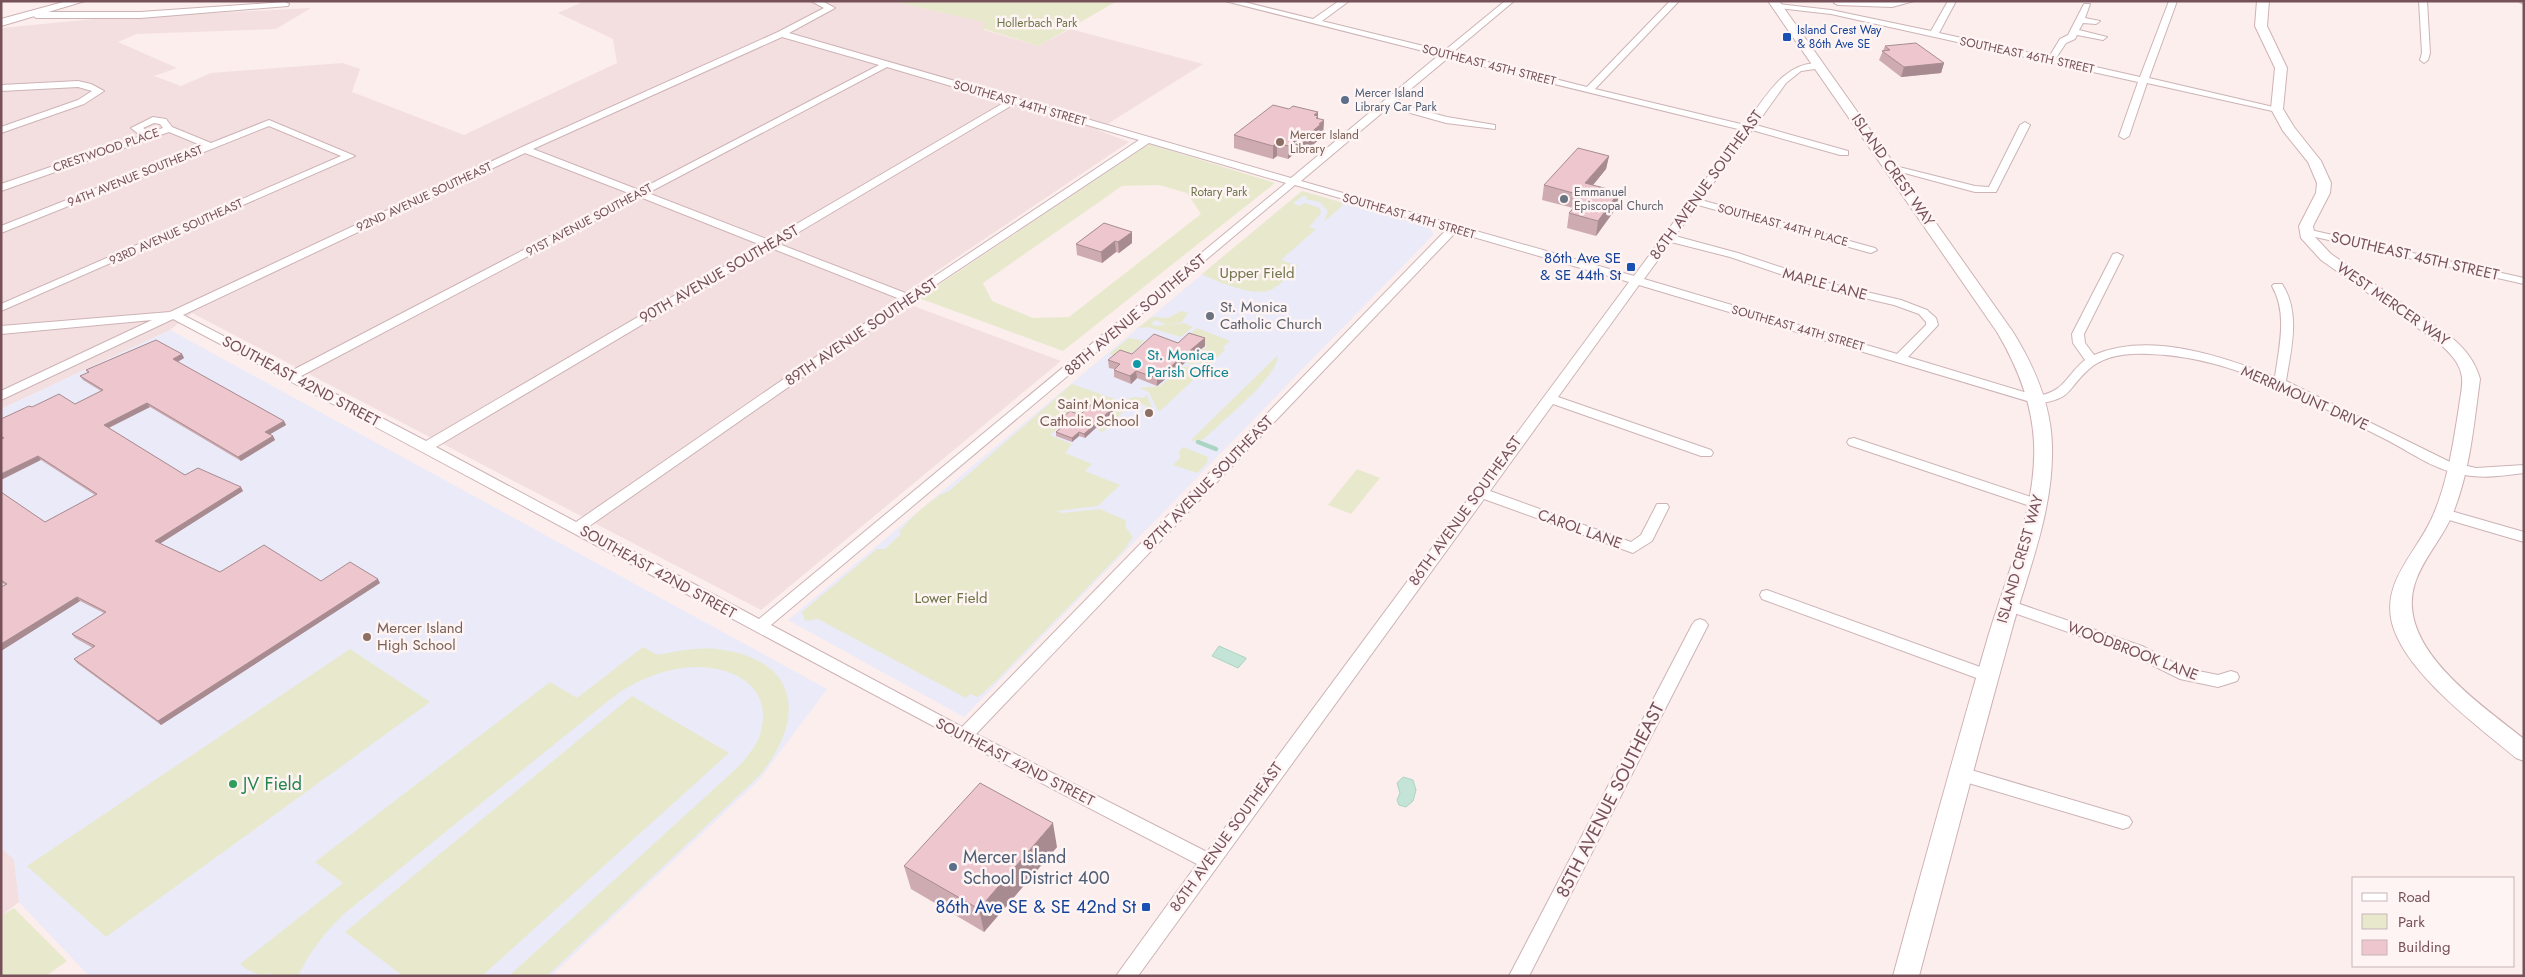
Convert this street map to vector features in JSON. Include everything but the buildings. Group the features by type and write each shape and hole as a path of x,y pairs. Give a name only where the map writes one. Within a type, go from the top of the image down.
{"street":[{"path":"1,23 36,15 80,1"},
{"name":"92ND AVENUE SOUTHEAST","path":"1,396 525,149 781,34 831,8 815,1"},
{"name":"SOUTHEAST 45TH STREET","path":"1229,1 1844,153"},
{"path":"1315,22 1345,1"},
{"name":"88TH AVENUE SOUTHEAST","path":"759,627 1296,182 1510,1"},
{"path":"1589,90 1676,1"},
{"path":"1831,12 1839,2 1892,5 1910,1"},
{"path":"1934,34 1952,1"},
{"path":"2124,136 2143,80 2174,1"},
{"path":"2263,1 2261,26 2281,68 2277,109 2288,128 2314,161 2324,183 2323,193 2306,226 2306,232"},
{"path":"2422,1 2426,53 2424,60"},
{"name":"SOUTHEAST 46TH STREET","path":"1775,3 1831,12 2277,109"},
{"name":"ISLAND CREST WAY","path":"1775,3 2005,332 2024,363 2037,400 2043,459 2038,504 1988,676 1906,976"},
{"path":"36,15 140,15 285,4"},
{"path":"2051,60 2063,41 2072,37 2087,6"},
{"path":"2079,20 2096,21"},
{"path":"2074,32 2103,38"},
{"name":"SOUTHEAST 44TH STREET","path":"781,34 1635,280 1902,358 2037,400"},
{"name":"91ST AVENUE SOUTHEAST","path":"292,376 887,64"},
{"name":"86TH AVENUE SOUTHEAST","path":"1126,976 1208,861 1548,398 1789,74 1807,67 1819,66"},
{"path":"1,88 78,84 99,91 81,102 1,130"},
{"name":"90TH AVENUE SOUTHEAST","path":"426,446 1013,101"},
{"path":"1388,104 1446,120 1492,127"},
{"name":"94TH AVENUE SOUTHEAST","path":"1,230 269,123 350,156"},
{"path":"1891,168 1975,189 1992,190 2025,124"},
{"name":"CRESTWOOD PLACE","path":"1,188 147,135 169,129 211,146"},
{"name":"89TH AVENUE SOUTHEAST","path":"577,528 909,298 1148,139"},
{"path":"525,149 909,298"},
{"name":"93RD AVENUE SOUTHEAST","path":"1,308 350,156"},
{"name":"SOUTHEAST 44TH PLACE","path":"1695,201 1871,250"},
{"name":"87TH AVENUE SOUTHEAST","path":"964,736 1453,229"},
{"name":"SOUTHEAST 45TH STREET","path":"2306,232 2524,281"},
{"name":"WEST MERCER WAY","path":"2306,232 2318,250 2445,340 2458,351 2468,364 2472,379 2458,470 2444,514 2406,581 2400,603 2405,631 2426,664 2464,701 2524,752"},
{"name":"MAPLE LANE","path":"1668,238 1734,255 1825,286 1897,302 1918,310 1928,316 1932,325 1926,334 1910,347 1902,358"},
{"path":"2092,361 2079,343 2078,334 2117,256"},
{"path":"2278,286 2283,293 2288,309 2280,383"},
{"path":"1,330 174,315"},
{"name":"SOUTHEAST 42ND STREET","path":"174,315 426,446 964,736 1208,861"},
{"path":"101,321 122,327 124,332 122,337 114,344"},
{"name":"MERRIMOUNT DRIVE","path":"2037,400 2051,399 2062,394 2078,374 2092,361 2120,352 2165,351 2211,359 2280,383 2458,470 2501,472 2524,469"},
{"path":"1548,398 1706,453"},
{"path":"1854,442 2038,504"},
{"name":"CAROL LANE","path":"1479,492 1633,548 1647,538 1662,507"},
{"path":"2444,514 2524,537"},
{"path":"1767,595 1988,676"},
{"name":"WOODBROOK LANE","path":"2008,605 2136,650 2180,672 2218,680 2231,677"},
{"name":"85TH AVENUE SOUTHEAST","path":"1519,976 1700,625"},
{"path":"1961,774 2123,822"}],"shaded area":[{"path":"585,1 891,1 985,22 984,30 1039,46 1070,29 1203,64 1098,130 1129,142 895,299 1061,361 761,610 192,313 170,330 1,409 1,28 94,19 311,8 276,29 136,34 118,42 177,68 154,76 181,86 211,73 343,63 360,69 352,92 464,135 617,63 613,39 558,13"},
{"name":"Saint Monica Catholic School","path":"1302,191 1429,227 1434,234 964,717 788,620"},
{"name":"Mercer Island High School","path":"170,330 827,689 759,780 551,976 89,976 19,902 14,859 1,848 1,409"},
{"path":"1219,646 1246,659 1238,668 1212,656"},
{"path":"1403,777 1413,780 1416,790 1413,801 1406,807 1399,805 1397,800 1400,793 1397,783"},
{"path":"1,848 14,859 19,902 1,916"}],"green space":[{"name":"Hollerbach Park","path":"891,1 1117,1 1039,46 984,29 984,22"},
{"name":"Rotary Park","path":"1149,144 1275,183 1063,351 919,298","holes":["1159,185 1187,193 1201,214 1069,317 1033,318 992,301 983,283 1122,186"]},
{"name":"Upper Field","path":"1302,191 1340,202 1343,205 1324,222 1328,211 1320,202 1306,199 1307,196 1303,196 1293,203 1299,206 1305,203 1320,208 1321,213 1309,227 1316,229 1281,260 1298,266 1278,285 1271,290 1256,292 1217,281 1202,274"},
{"path":"1181,311 1188,313 1182,322 1168,325 1184,323 1193,327 1181,337 1148,327 1138,328 1152,317 1168,318","holes":["1157,320 1166,325 1155,326 1151,323"]},
{"path":"1197,328 1230,341 1223,347 1225,350 1211,363 1187,364 1207,346 1202,341 1187,337"},
{"path":"1129,338 1145,341 1125,359 1109,354"},
{"path":"1278,355 1276,364 1260,386 1248,398 1206,437 1198,442 1191,440"},
{"path":"1208,366 1160,411 1157,409 1149,392 1139,388 1160,386 1182,367"},
{"name":"Lower Field","path":"1072,384 1120,401 1135,397 1143,398 1147,395 1152,408 1134,401 1103,432 1098,430 1111,418 1113,412 1072,422 1050,435 1072,444 1065,453 1092,464 1085,471 1120,485 1098,506 1057,511 1062,513 1100,509 1125,520 1126,528 1133,537 1125,549 994,683 978,697 970,694 966,698 818,619 805,621 802,612 877,549 885,549 901,534 899,532 903,527 922,508 943,493 949,491"},
{"path":"1183,447 1208,457 1207,463 1197,473 1173,465 1180,458 1179,452"},
{"path":"1357,469 1380,478 1351,514 1328,505"},
{"path":"643,647 658,655 698,649 723,650 749,657 769,667 781,681 788,698 788,717 783,736 773,757 758,777 547,976 509,976 739,766 758,741 763,714 760,699 753,688 742,678 713,668 673,669 657,674 618,693 345,913 318,942 298,976 271,976 271,973 259,974 240,964 343,883 315,862 550,682 577,698"},
{"name":"JV Field","path":"350,649 430,702 106,937 27,866"},
{"path":"632,696 729,753 482,976 403,976 345,932"},
{"path":"14,908 67,961 46,976 1,976 1,916"}],"waterway":[{"path":"1198,442 1216,449"}],"place":[{"name":"Island Crest Way & 86th Ave SE","path":"1787,37"},
{"name":"Mercer Island Library Car Park","path":"1345,100"},
{"name":"Mercer Island Library","path":"1280,142"},
{"name":"Emmanuel Episcopal Church","path":"1564,199"},
{"name":"86th Ave SE & SE 44th St","path":"1631,267"},
{"name":"St. Monica Catholic Church","path":"1210,316"},
{"name":"St. Monica Parish Office","path":"1137,364"},
{"name":"Saint Monica Catholic School","path":"1149,413"},
{"name":"Mercer Island High School","path":"367,637"},
{"name":"JV Field","path":"233,784"},
{"name":"Mercer Island School District 400","path":"953,867"},
{"name":"86th Ave SE & SE 42nd St","path":"1146,907"}]}
